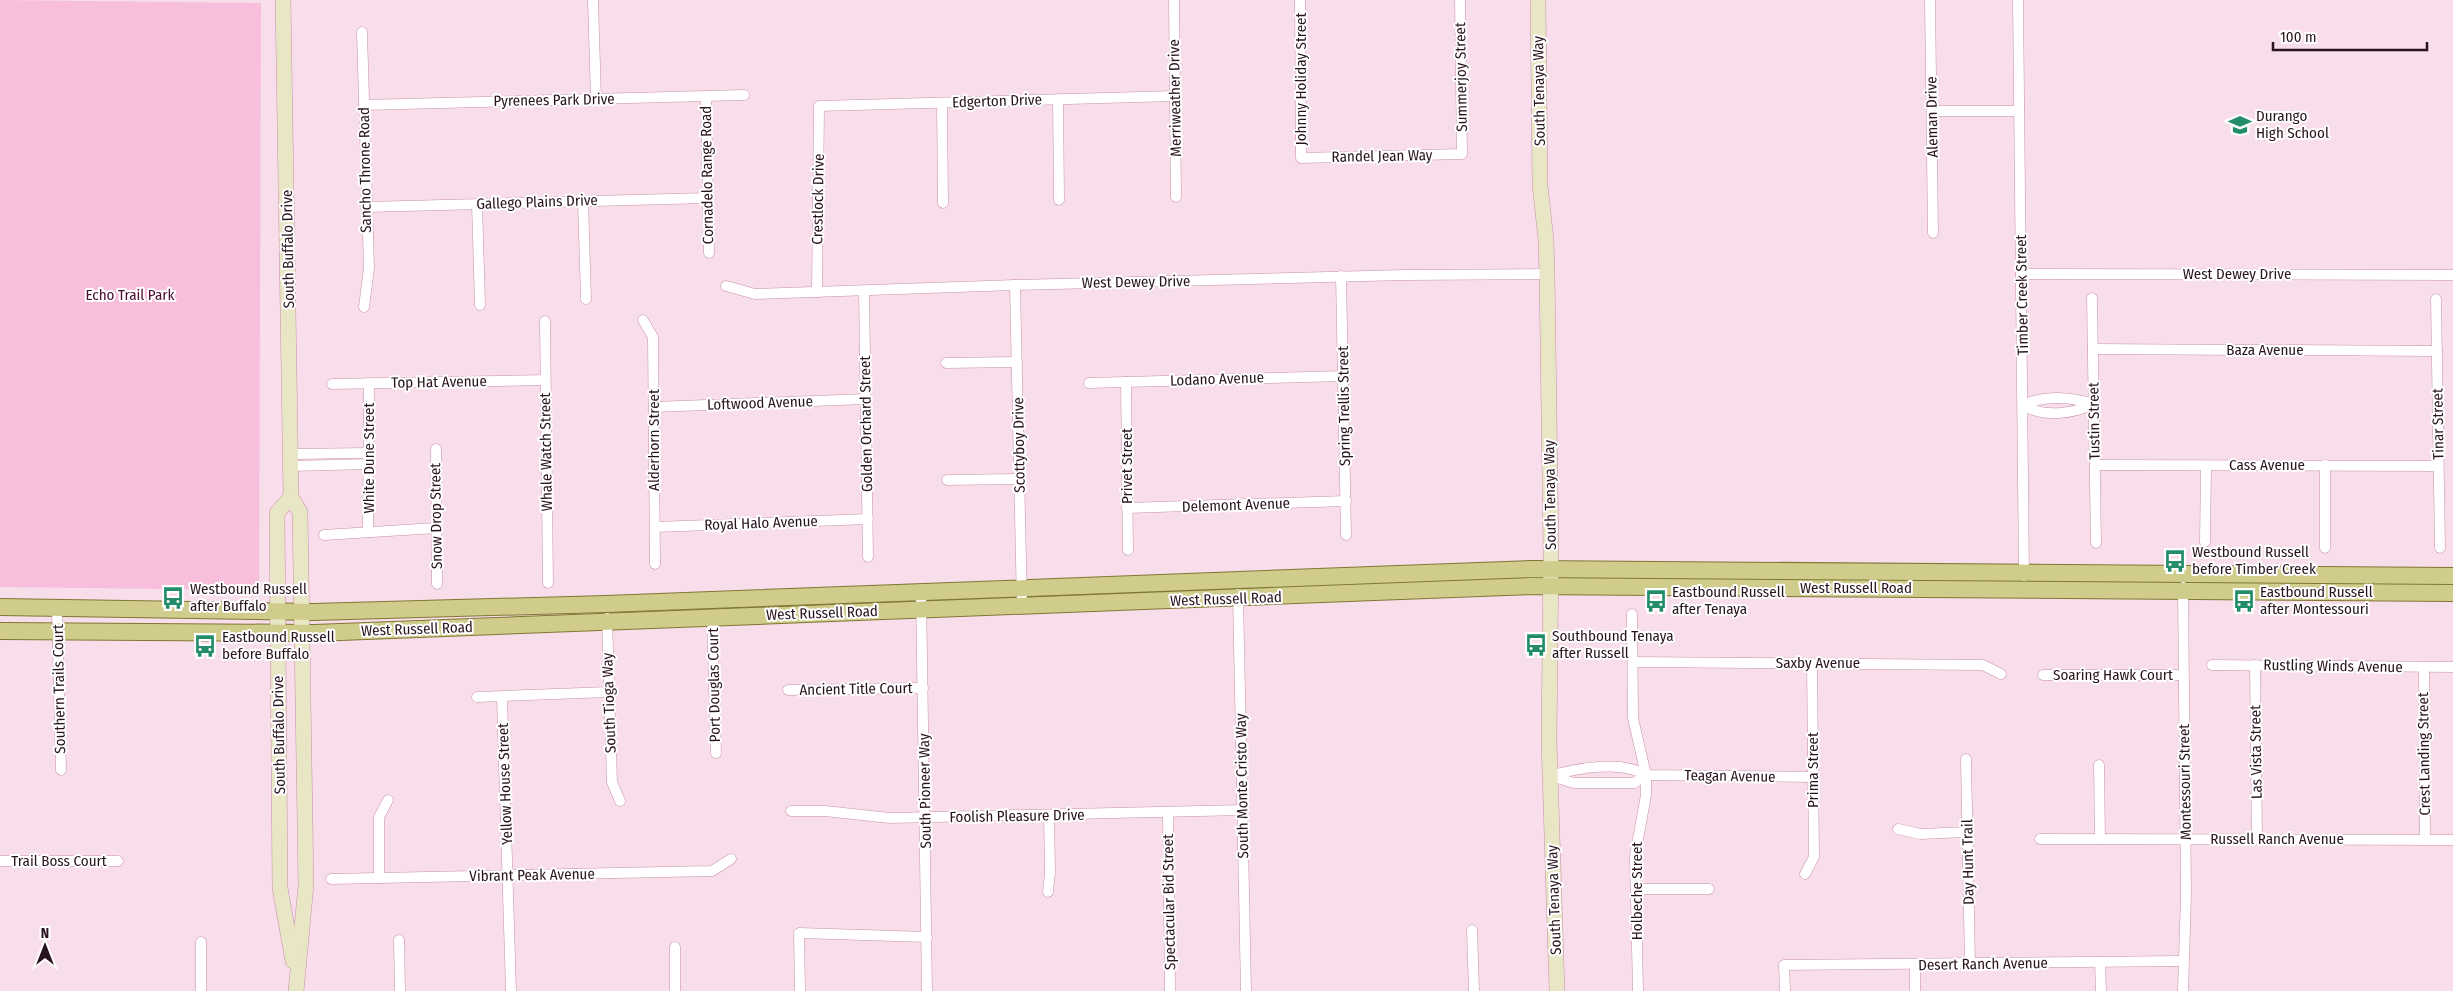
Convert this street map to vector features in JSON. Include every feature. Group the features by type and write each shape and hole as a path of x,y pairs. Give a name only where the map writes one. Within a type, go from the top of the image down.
{"main road":[{"name":"West Russell Road","path":"0,608 302,612 606,604 1550,569 2453,576"},
{"name":"West Russell Road","path":"0,631 278,634 1238,599 1550,585 2453,593"}],"street":[{"name":"South Buffalo Drive","path":"283,0 291,497 300,512 306,885 296,984"},
{"path":"593,0 596,99"},
{"name":"Merriweather Drive","path":"1174,0 1176,197"},
{"name":"Johnny Holiday Street","path":"1300,0 1301,158"},
{"name":"Summerjoy Street","path":"1460,0 1462,154"},
{"name":"South Tenaya Way","path":"1538,0 1540,185 1546,240 1547,274 1550,776 1557,991"},
{"name":"Aleman Drive","path":"1930,0 1933,233"},
{"name":"Timber Creek Street","path":"2018,0 2024,589"},
{"name":"Sancho Throne Road","path":"362,32 369,268 364,307"},
{"name":"Pyrenees Park Drive","path":"364,105 744,95"},
{"name":"Cornadelo Range Road","path":"706,96 709,253"},
{"name":"Edgerton Drive","path":"819,106 1175,96"},
{"path":"1058,100 1059,200"},
{"path":"942,103 943,203"},
{"name":"Crestlock Drive","path":"817,292 819,106"},
{"path":"1932,111 2020,111"},
{"name":"Randel Jean Way","path":"1301,158 1462,154"},
{"name":"Gallego Plains Drive","path":"366,207 708,198"},
{"path":"583,201 586,300"},
{"path":"477,204 480,305"},
{"name":"West Dewey Drive","path":"726,286 755,294 1342,276 1547,274"},
{"name":"West Dewey Drive","path":"2022,274 2453,275"},
{"name":"Spring Trellis Street","path":"1342,276 1346,535"},
{"name":"Scottyboy Drive","path":"1015,285 1022,606"},
{"name":"Golden Orchard Street","path":"864,291 868,557"},
{"name":"Tustin Street","path":"2092,298 2096,543"},
{"name":"Tinar Street","path":"2436,299 2440,548"},
{"name":"Alderhorn Street","path":"643,320 654,336 655,564"},
{"name":"Whale Watch Street","path":"545,321 548,583"},
{"name":"Baza Avenue","path":"2093,349 2436,351"},
{"path":"946,363 1017,362"},
{"name":"Lodano Avenue","path":"1089,383 1344,376"},
{"name":"Top Hat Avenue","path":"332,384 545,380"},
{"name":"Privet Street","path":"1126,382 1128,550"},
{"name":"White Dune Street","path":"368,532 369,383"},
{"name":"Loftwood Avenue","path":"654,407 866,400"},
{"path":"2023,405 2036,412 2077,412 2094,404"},
{"name":"Snow Drop Street","path":"436,449 437,584"},
{"path":"291,460 368,453"},
{"path":"291,460 368,464"},
{"name":"Cass Avenue","path":"2095,465 2438,466"},
{"path":"2325,465 2325,548"},
{"path":"2205,542 2206,466"},
{"path":"947,480 1019,479"},
{"name":"South Buffalo Drive","path":"291,497 277,513 280,888 296,984"},
{"name":"Delemont Avenue","path":"1127,508 1346,501"},
{"name":"Royal Halo Avenue","path":"655,527 868,519"},
{"path":"324,535 436,528"},
{"name":"Montessouri Street","path":"2182,574 2186,839 2186,896 2182,962 2183,991"},
{"name":"South Monte Cristo Way","path":"1237,580 1246,991"},
{"name":"South Pioneer Way","path":"920,591 927,991"},
{"name":"South Tioga Way","path":"606,604 612,782 620,801"},
{"name":"Southern Trails Court","path":"58,609 62,770"},
{"name":"Holbeche Street","path":"1632,614 1633,718 1646,775 1646,796 1636,842 1638,991"},
{"name":"Port Douglas Court","path":"712,617 716,753"},
{"name":"Saxby Avenue","path":"1633,662 1983,664 2001,674"},
{"name":"Prima Street","path":"1805,874 1814,857 1812,663"},
{"name":"Rustling Winds Avenue","path":"2212,665 2453,667"},
{"name":"Las Vista Street","path":"2255,665 2257,839"},
{"name":"Crest Landing Street","path":"2424,667 2426,840"},
{"name":"Soaring Hawk Court","path":"2043,675 2183,675"},
{"name":"Ancient Title Court","path":"788,690 923,688"},
{"path":"477,696 502,697 609,692"},
{"name":"Yellow House Street","path":"502,697 511,991"},
{"name":"Day Hunt Trail","path":"1966,759 1970,964"},
{"path":"2099,764 2100,839"},
{"name":"Teagan Avenue","path":"1550,776 1575,768 1634,768 1646,775 1813,776"},
{"name":"Teagan Avenue","path":"1550,776 1574,783 1634,783 1646,775"},
{"path":"379,878 379,817 388,800"},
{"name":"Foolish Pleasure Drive","path":"791,811 825,811 890,818 925,818 1243,810"},
{"name":"Spectacular Bid Street","path":"1168,812 1170,991"},
{"path":"1048,892 1050,872 1049,816"},
{"path":"1898,829 1920,834 1967,832"},
{"name":"Russell Ranch Avenue","path":"2040,839 2453,840"},
{"name":"Vibrant Peak Avenue","path":"331,879 712,871 731,859"},
{"name":"Trail Boss Court","path":"0,861 118,861"},
{"path":"1636,889 1709,889"},
{"path":"1472,930 1474,991"},
{"path":"800,991 799,933 926,937"},
{"path":"400,940 400,991"},
{"path":"201,942 201,991"},
{"path":"675,947 675,991"},
{"path":"2100,962 2101,991"},
{"name":"Desert Ranch Avenue","path":"1785,991 1784,965 2182,962"},
{"path":"1915,964 1915,991"}],"green space":[{"name":"Echo Trail Park","path":"0,0 261,3 259,590 0,587"}],"place":[{"name":"Durango High School","path":"2240,125"},
{"name":"Westbound Russell before Timber Creek","path":"2175,561"},
{"name":"Westbound Russell after Buffalo","path":"173,598"},
{"name":"Eastbound Russell after Tenaya","path":"1656,601"},
{"name":"Eastbound Russell after Montessouri","path":"2244,601"},
{"name":"Southbound Tenaya after Russell","path":"1536,645"},
{"name":"Eastbound Russell before Buffalo","path":"205,646"}]}
